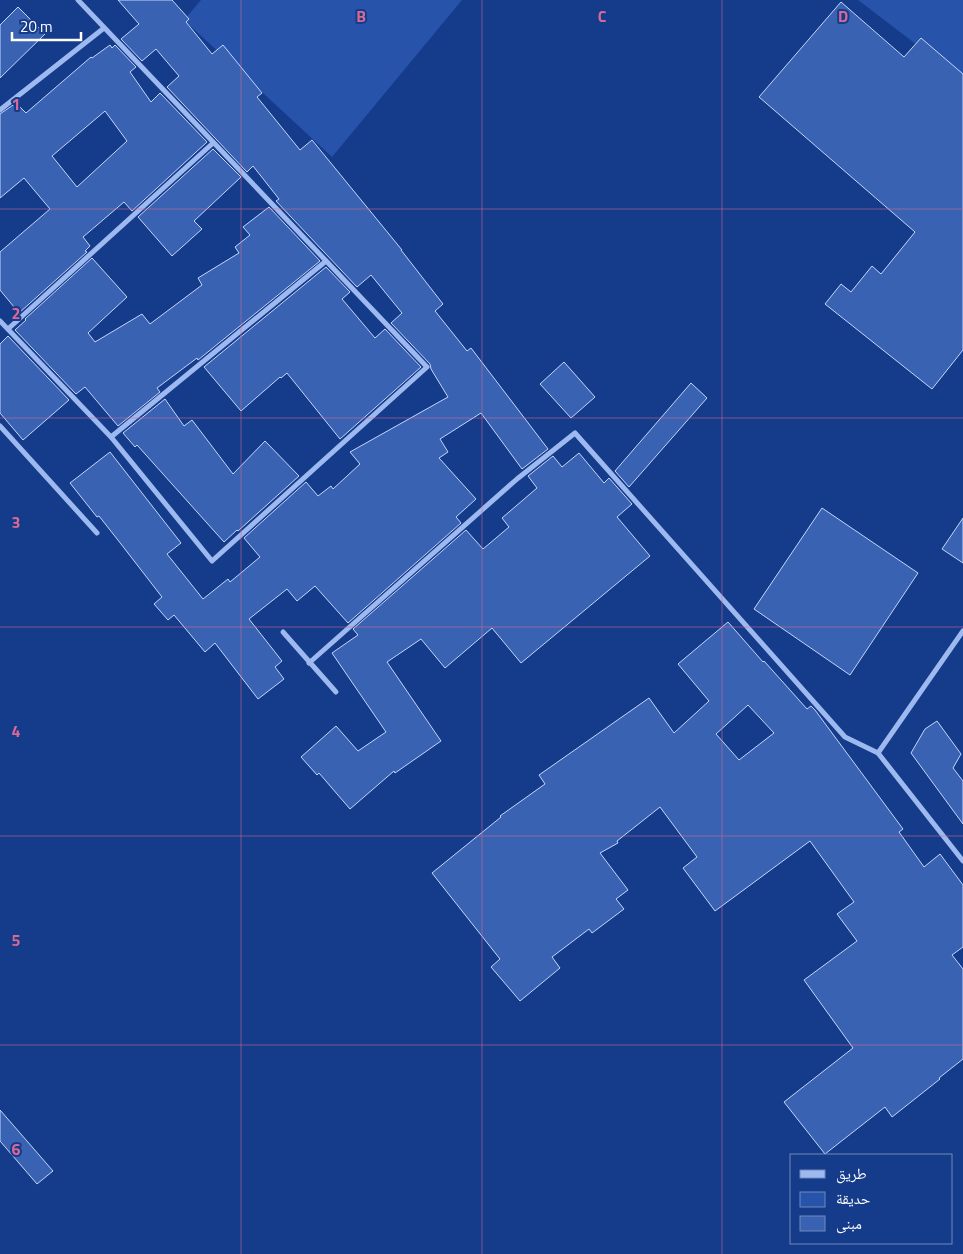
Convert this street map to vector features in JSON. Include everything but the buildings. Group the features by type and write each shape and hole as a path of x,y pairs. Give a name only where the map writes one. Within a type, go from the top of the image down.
{"street":[{"path":"0,321 111,438 212,561 427,367 78,0"},
{"path":"0,110 104,28"},
{"path":"8,329 213,143"},
{"path":"111,438 326,261"},
{"path":"0,426 97,533"},
{"path":"309,663 517,479 575,433 845,737 878,753 963,862"},
{"path":"878,753 963,631"},
{"path":"283,632 336,692"}],"green space":[{"path":"201,0 462,0 332,157 184,20"},
{"path":"858,0 963,0 963,80"}]}
